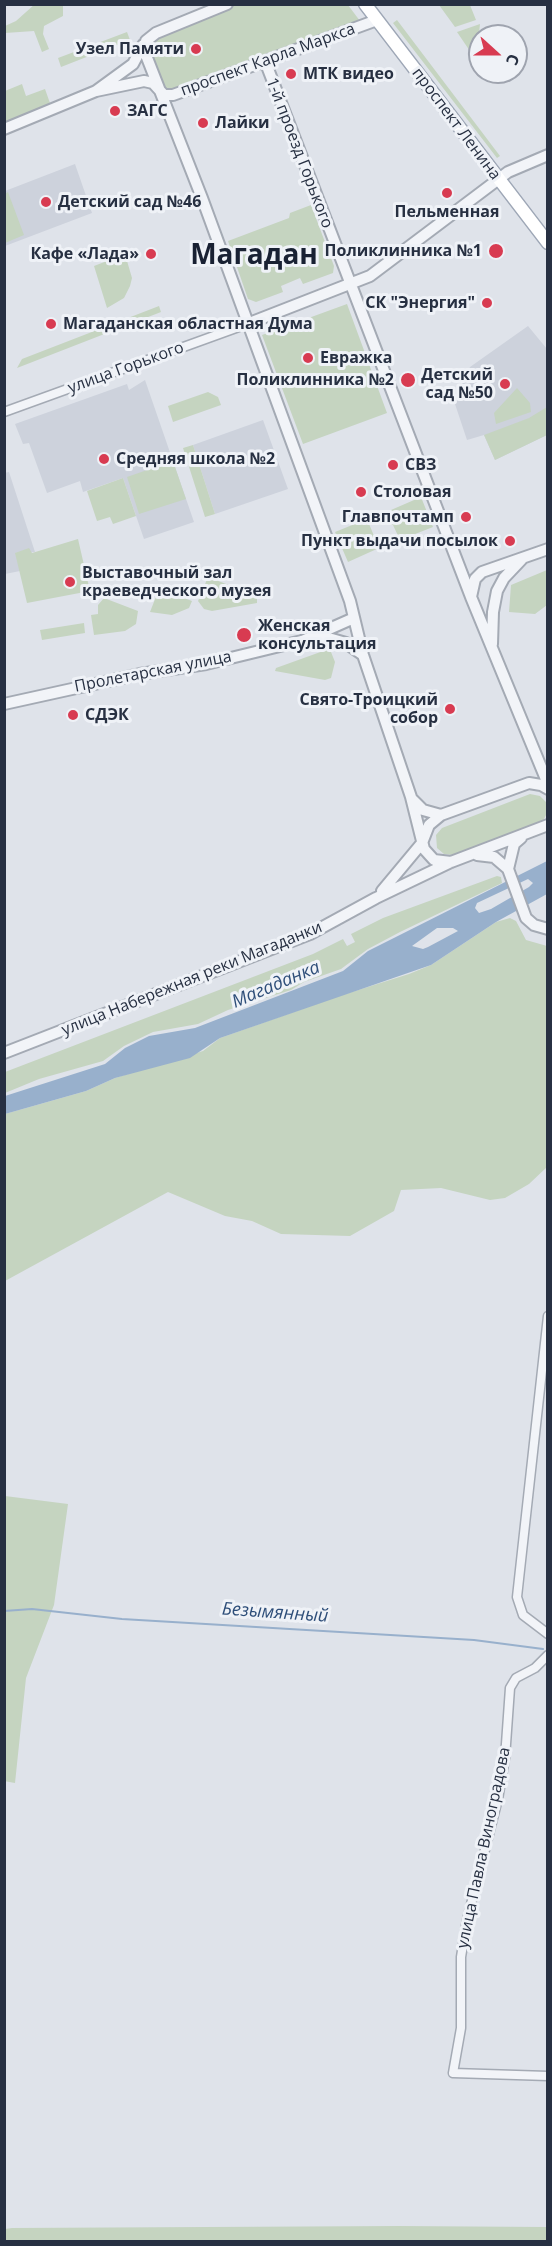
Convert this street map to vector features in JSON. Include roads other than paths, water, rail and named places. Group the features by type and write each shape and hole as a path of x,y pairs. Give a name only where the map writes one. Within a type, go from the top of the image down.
{"main road":[{"name":"проспект Ленина","path":"365,4 548,243"}],"street":[{"name":"проспект Карла Маркса","path":"96,91 133,64 144,44 156,33 227,4"},
{"name":"проспект Карла Маркса","path":"4,129 96,91 144,81 153,83 160,92 173,95 377,20"},
{"name":"проспект Карла Маркса","path":"144,44 160,92"},
{"name":"1-й проезд Горького","path":"265,61 492,647"},
{"path":"160,92 354,618 363,655 411,797 422,843 430,858 451,862"},
{"path":"247,324 370,276 517,167 548,155"},
{"name":"улица Горького","path":"4,412 247,324"},
{"path":"460,566 468,572 482,572 548,549"},
{"path":"522,559 504,578 497,591 492,647 548,784"},
{"path":"471,597 475,579 482,572"},
{"name":"Пролетарская улица","path":"302,641 354,618"},
{"name":"Пролетарская улица","path":"4,704 119,678 206,664 302,641 332,639 346,643 363,655"},
{"path":"520,786 531,775 536,757"},
{"path":"411,797 423,810 441,815 520,786 536,783 548,789"},
{"name":"улица Набережная реки Магаданки","path":"376,898 398,876 422,843 426,829 441,815"},
{"name":"улица Набережная реки Магаданки","path":"4,1053 300,939 376,898 451,862 543,828"},
{"path":"508,869 514,844 523,835"},
{"path":"464,857 489,855 508,869 526,918 534,925 548,929"},
{"path":"548,1316 518,1597 523,1615 548,1634"},
{"name":"улица Павла Виноградова","path":"548,1655 535,1668 516,1678 510,1688 505,1758 498,1799 480,1865 463,1948 461,2028 453,2073 548,2076"}],"water":[{"path":"547,861 547,894 496,922 431,965 220,1038 190,1058 115,1078 86,1091 5,1114 5,1096 105,1064 125,1048 149,1036 195,1028 343,971 368,951","holes":["528,879 533,883 529,887 491,909 479,913 475,908 477,903","437,928 453,928 458,931 423,949 412,946"]}],"waterway":[{"name":"Безымянный","path":"4,1611 32,1609 122,1619 474,1640 543,1649"}],"place":[{"name":"Узел Памяти","path":"196,49"},
{"name":"МТК видео","path":"291,74"},
{"name":"ЗАГС","path":"115,111"},
{"name":"Лайки","path":"203,123"},
{"name":"Пельменная","path":"447,193"},
{"name":"Детский сад №46","path":"46,202"},
{"name":"Поликлинника №1","path":"496,251"},
{"name":"Кафе «Лада»","path":"151,254"},
{"name":"СК \"Энергия\"","path":"487,303"},
{"name":"Магаданская областная Дума","path":"51,324"},
{"name":"Евражка","path":"308,358"},
{"name":"Поликлинника №2","path":"408,380"},
{"name":"Детский сад №50","path":"505,384"},
{"name":"Средняя школа №2","path":"104,459"},
{"name":"СВЗ","path":"393,465"},
{"name":"Столовая","path":"361,492"},
{"name":"Главпочтамп","path":"466,517"},
{"name":"Пункт выдачи посылок","path":"510,541"},
{"name":"Выставочный зал краеведческого музея","path":"70,582"},
{"name":"Женская консультация","path":"244,635"},
{"name":"Свято-Троицкий собор","path":"450,709"},
{"name":"СДЭК","path":"73,715"}],"district":[{"name":"Магадан","path":"254,256"}],"water label":[{"name":"Магаданка","path":"276,985"}]}
